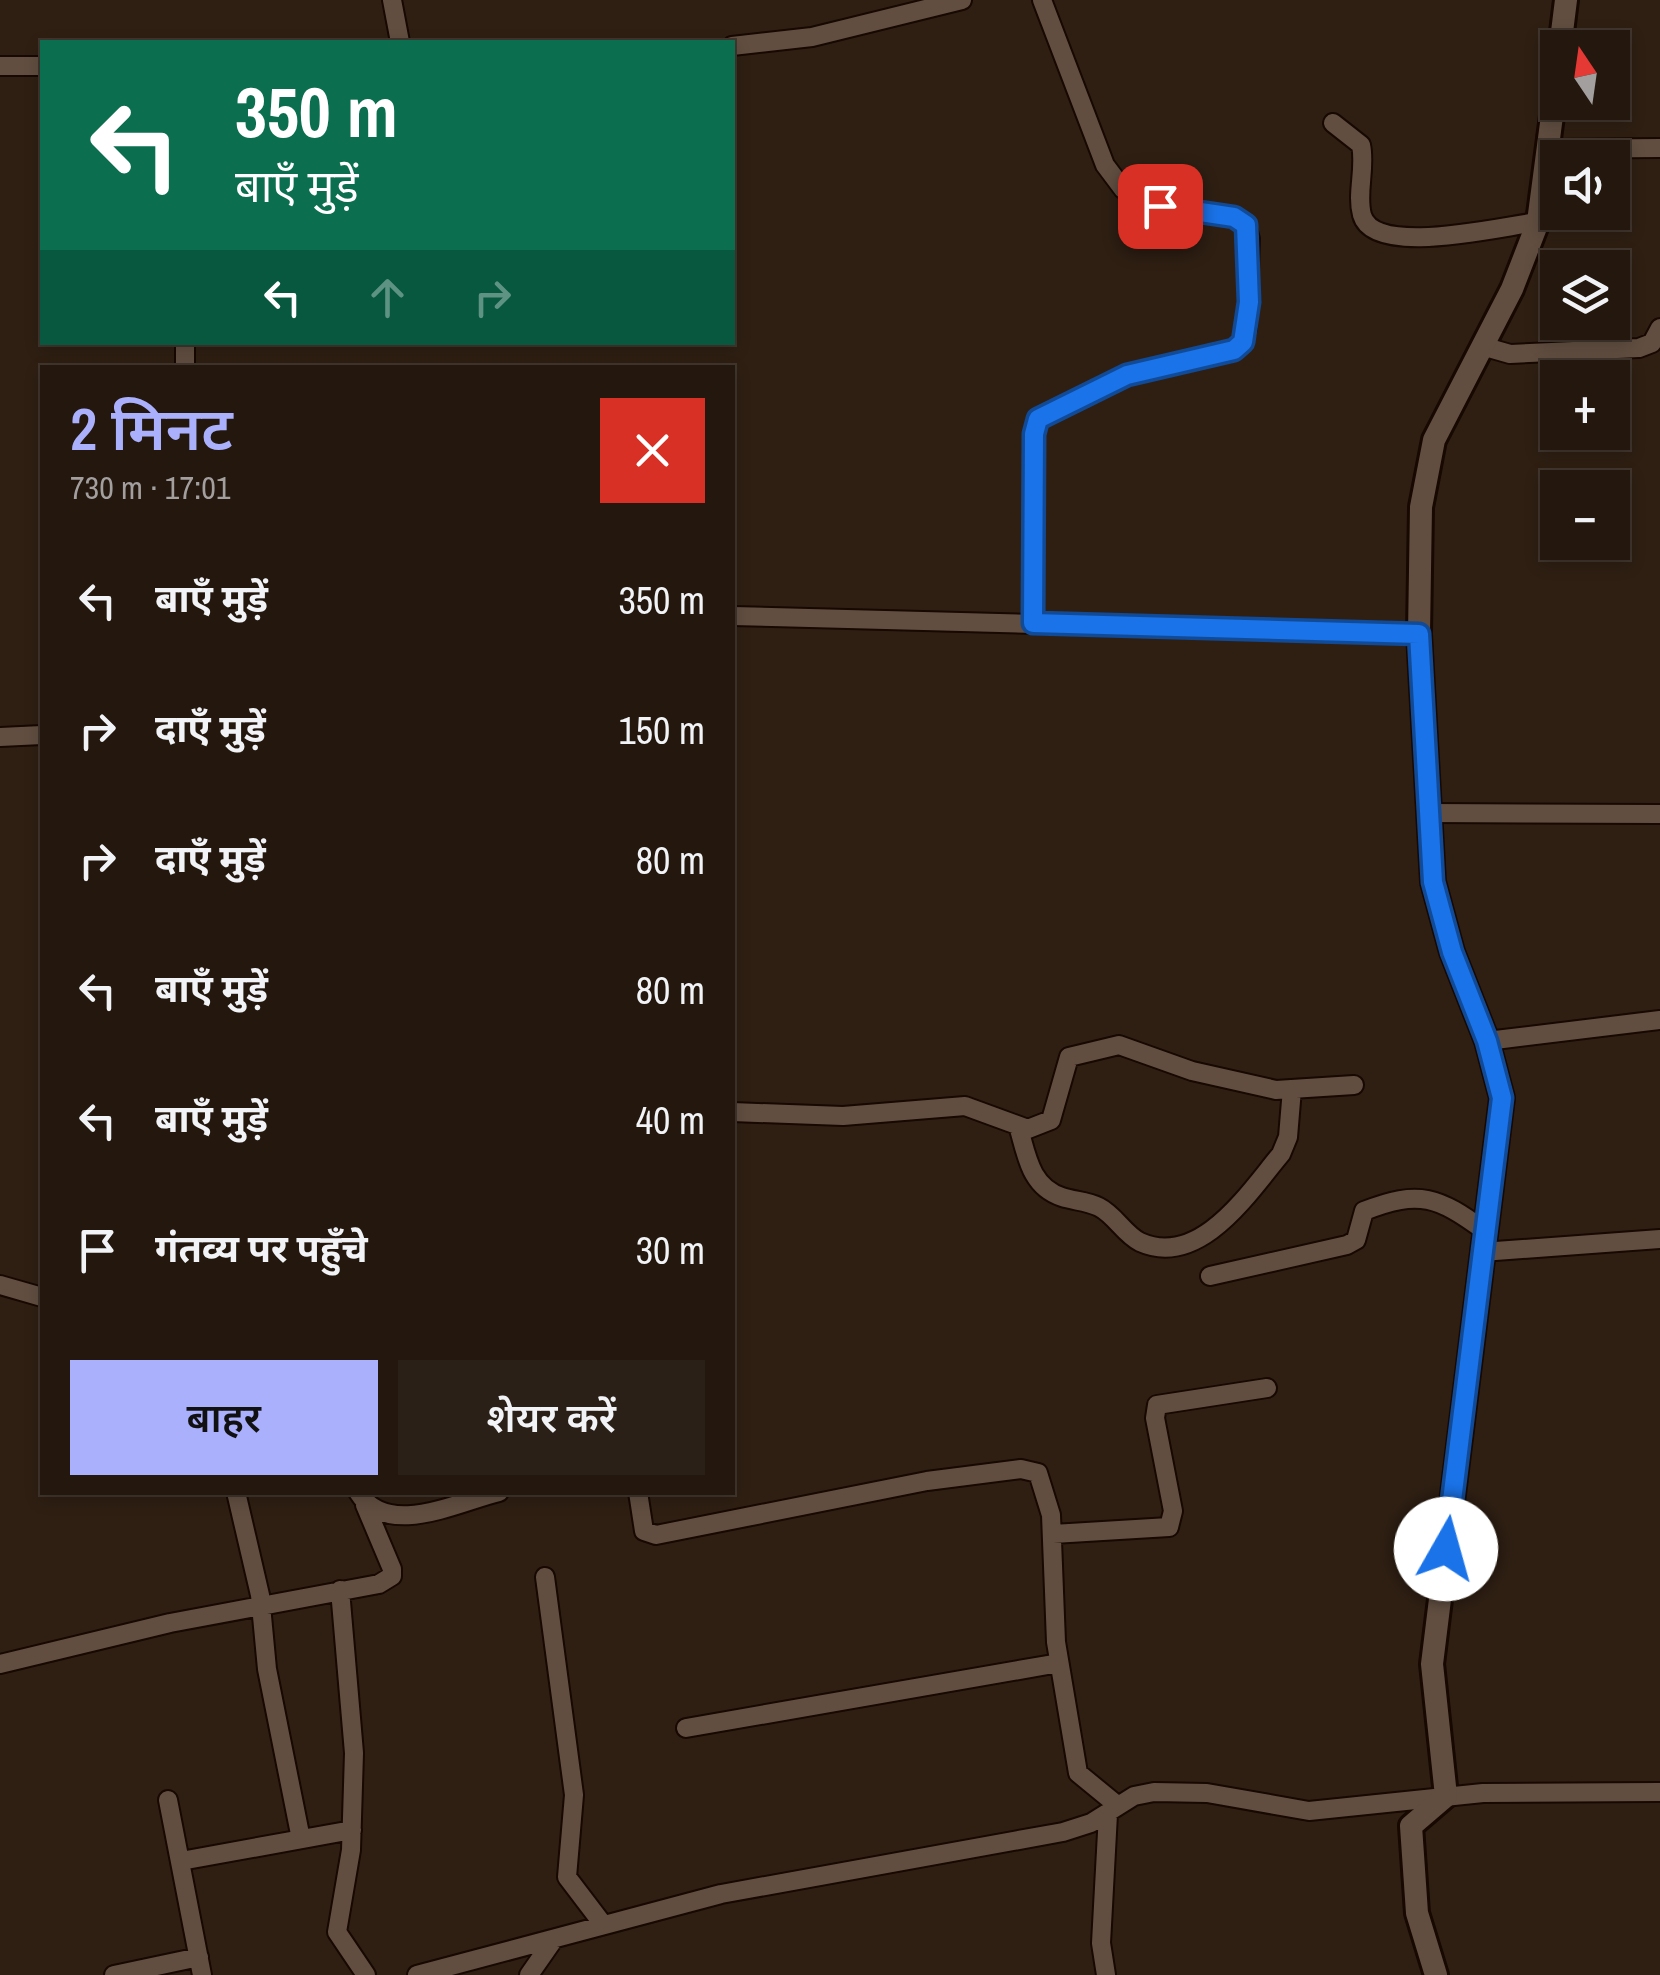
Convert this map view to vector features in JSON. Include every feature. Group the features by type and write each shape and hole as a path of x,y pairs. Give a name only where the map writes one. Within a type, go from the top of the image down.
{"street":[{"path":"392,0 400,40"},
{"path":"735,46 812,37 962,0"},
{"path":"1033,623 1034,434 1038,419 1127,375 1234,350 1243,342 1247,328 1250,238 1246,225 1234,217 1142,203 1123,188 1105,166 1042,0"},
{"path":"1562,30 1566,0"},
{"path":"0,66 40,66"},
{"path":"1333,124 1361,145 1361,212 1368,228 1382,236 1432,236 1538,222"},
{"path":"1630,149 1660,148"},
{"path":"1446,1796 1432,1664 1502,1098 1487,1041 1442,919 1433,882 1419,634 1424,482 1434,440 1512,289 1540,208"},
{"path":"1482,346 1510,354 1639,348 1652,343 1660,328"},
{"path":"735,616 1419,634"},
{"path":"0,737 40,735"},
{"path":"1429,812 1660,814"},
{"path":"1487,1041 1660,1020"},
{"path":"1019,1129 1051,1120 1064,1064 1078,1052 1099,1048 1129,1047 1216,1078 1292,1090 1354,1085"},
{"path":"735,1112 843,1116 965,1106 987,1111 1019,1129 1030,1166 1048,1192 1101,1208 1140,1242 1159,1247 1206,1235 1281,1154 1288,1137 1292,1090"},
{"path":"1210,1276 1347,1244 1356,1240 1364,1211 1404,1198 1446,1203 1484,1241 1660,1239"},
{"path":"0,1284 40,1296"},
{"path":"1052,1534 1169,1527 1174,1511 1154,1418 1157,1406 1267,1388"},
{"path":"638,1495 644,1530 656,1535 927,1481 1021,1469 1044,1479 1052,1534 1059,1663 1078,1773 1113,1810 1101,1943 1106,1975"},
{"path":"237,1495 301,1839"},
{"path":"361,1499 378,1514 403,1516 488,1495"},
{"path":"0,1664 260,1604 378,1584 392,1576 361,1499"},
{"path":"545,1577 574,1795 567,1877 602,1923"},
{"path":"340,1590 353,1712 352,1830 337,1932 366,1975"},
{"path":"686,1728 1059,1663"},
{"path":"417,1975 602,1923 780,1882 1063,1832 1154,1792 1207,1794 1309,1810 1446,1796 1660,1792"},
{"path":"1436,1975 1417,1913 1411,1826 1446,1796"},
{"path":"114,1974 200,1966 168,1800"},
{"path":"181,1861 352,1830"},
{"path":"529,1975 554,1939"}],"route":[{"path":"1160,206 1234,217 1246,225 1250,238 1249,302 1243,342 1234,350 1127,375 1038,419 1034,434 1037,489 1033,623 1419,634 1433,882 1452,952 1487,1041 1502,1098 1446,1549"}]}
